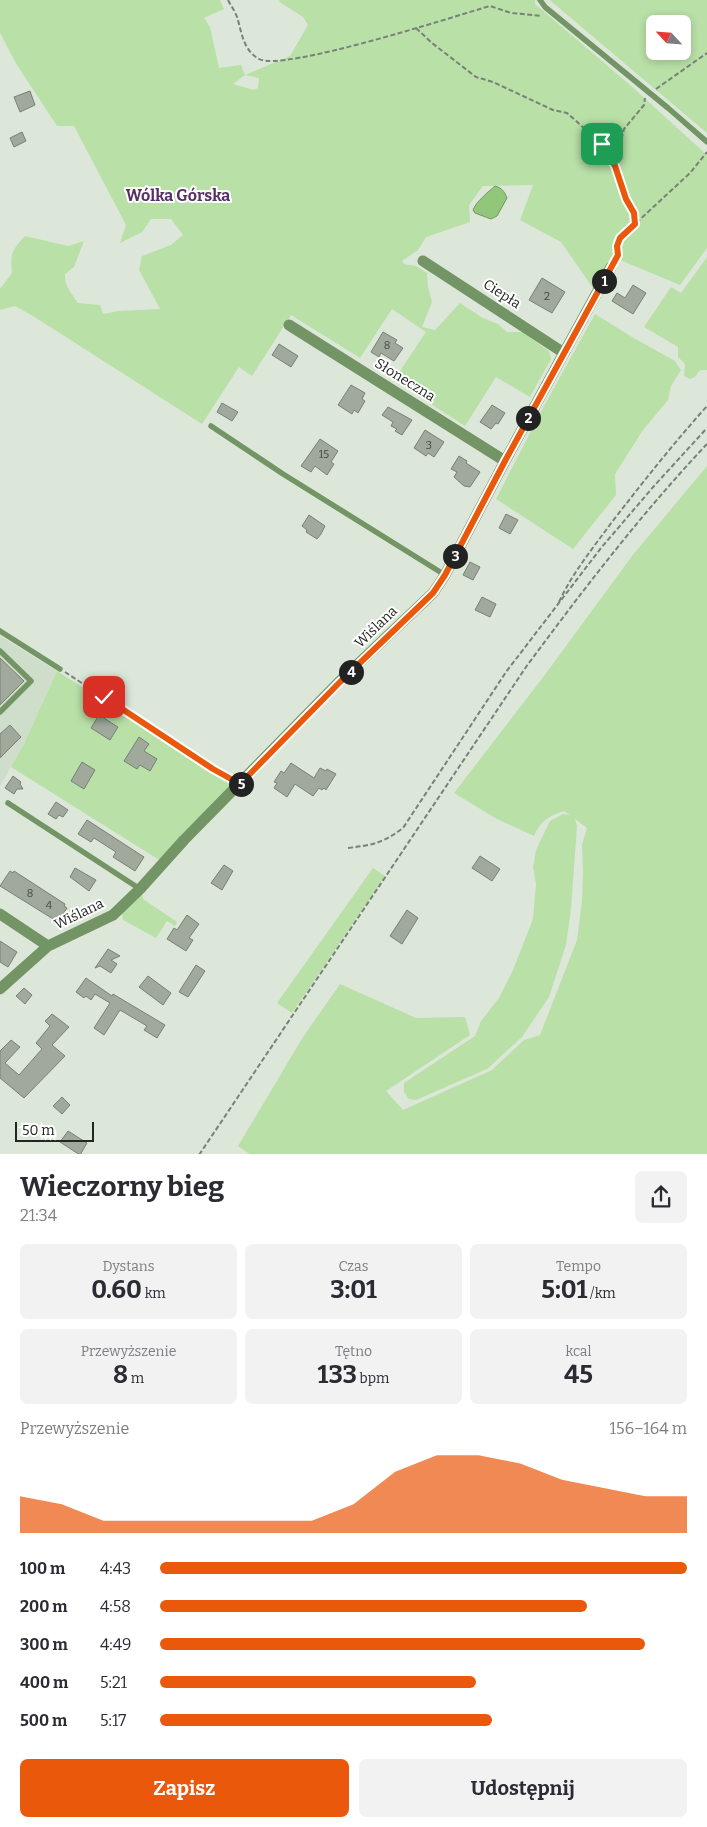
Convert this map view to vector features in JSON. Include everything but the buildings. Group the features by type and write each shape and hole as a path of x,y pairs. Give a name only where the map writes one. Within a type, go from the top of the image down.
{"street":[{"name":"Ciepła","path":"423,261 564,353"},
{"name":"Wiślana","path":"0,989 48,946 113,916 184,840 340,682 433,593 445,575 611,267"},
{"name":"Słoneczna","path":"289,325 505,461"},
{"path":"0,914 48,946"}],"lane":[{"path":"540,0 544,7 707,142"},
{"path":"211,426 283,474 445,575"},
{"path":"0,631 60,669"},
{"path":"0,651 31,681 0,712"},
{"path":"8,803 140,889"}],"path":[{"path":"228,0 237,18 247,49 266,62 335,51 490,6 511,13 535,16 554,15"},
{"path":"416,28 476,77 493,82 553,110 567,113 602,144 615,166 626,199 634,213 635,224"},
{"path":"615,166 624,129 644,105 645,96 707,53"},
{"path":"611,267 618,255 617,246 620,238 690,173 707,152"},
{"path":"556,606 569,580 591,550 662,456 707,406"},
{"path":"348,848 372,845 390,839 404,828 506,672 607,541 707,428"},
{"path":"200,1154 526,667 640,520 707,444"},
{"path":"60,669 213,769 240,784"}],"shaded area":[{"path":"0,0 220,0 224,9 204,18 210,27 219,68 241,65 245,75 290,56 308,25 303,17 278,1 280,0 535,0 535,4 630,85 707,155 707,248 680,285 613,257 593,288 561,242 520,220 533,185 483,186 469,205 470,222 426,237 418,250 402,261 404,264 416,266 427,273 432,302 422,327 435,330 460,303 483,318 498,324 507,332 522,332 549,351 551,359 530,397 496,377 465,426 394,380 426,332 392,309 360,358 291,315 252,376 239,367 202,424 33,316 15,306 0,310 0,289 12,273 11,261 13,252 25,236 68,246 84,241 74,267 65,274 67,286 78,303 100,305 103,314 118,311 160,309 139,270 142,256 171,245 183,235 171,219 151,219 142,232 120,243 126,225 74,126 57,126 17,65 0,33","holes":["245,75 259,78 258,88 254,90 233,84"]},
{"path":"550,0 707,0 707,133"},
{"path":"495,186 505,193 507,198 497,216 491,219 475,213 473,210 482,197"},
{"path":"707,257 707,370 700,370 695,377 690,379 684,376 685,364 678,357 678,347 644,327 671,287 681,293"},
{"path":"595,314 675,361 681,370 671,386 668,400 643,430 615,474 616,495 573,549 496,499 544,406"},
{"path":"707,466 707,1154 250,1154 238,1146 303,1037 340,984 416,1018 465,1017 470,1035 386,1091 403,1110 492,1070 524,1040 540,1035 577,940 582,901 582,845 587,828 575,819 577,826 571,909 566,945 549,997 522,1037 487,1069 416,1100 409,1099 404,1092 404,1083 475,1036 481,1021 499,998 513,970 533,919 536,884 533,867 536,850 550,821 563,814 570,815 564,811 549,817 539,826 534,836 497,819 454,793 547,672 632,556"},
{"path":"0,636 57,671 24,744 0,786"},
{"path":"57,671 235,785 161,861 11,767 24,744"},
{"path":"373,868 385,876 292,1013 277,1003"},
{"path":"142,893 143,899 177,922 175,926 167,921 156,938 123,920 122,912"}],"district":[{"name":"Wólka Górska","path":"178,195"}],"route":[{"path":"104,697 213,769 240,784 340,682 433,593 445,575 618,255 619,250 617,246 620,238 635,224 634,213 626,199 615,166 602,144"}]}
